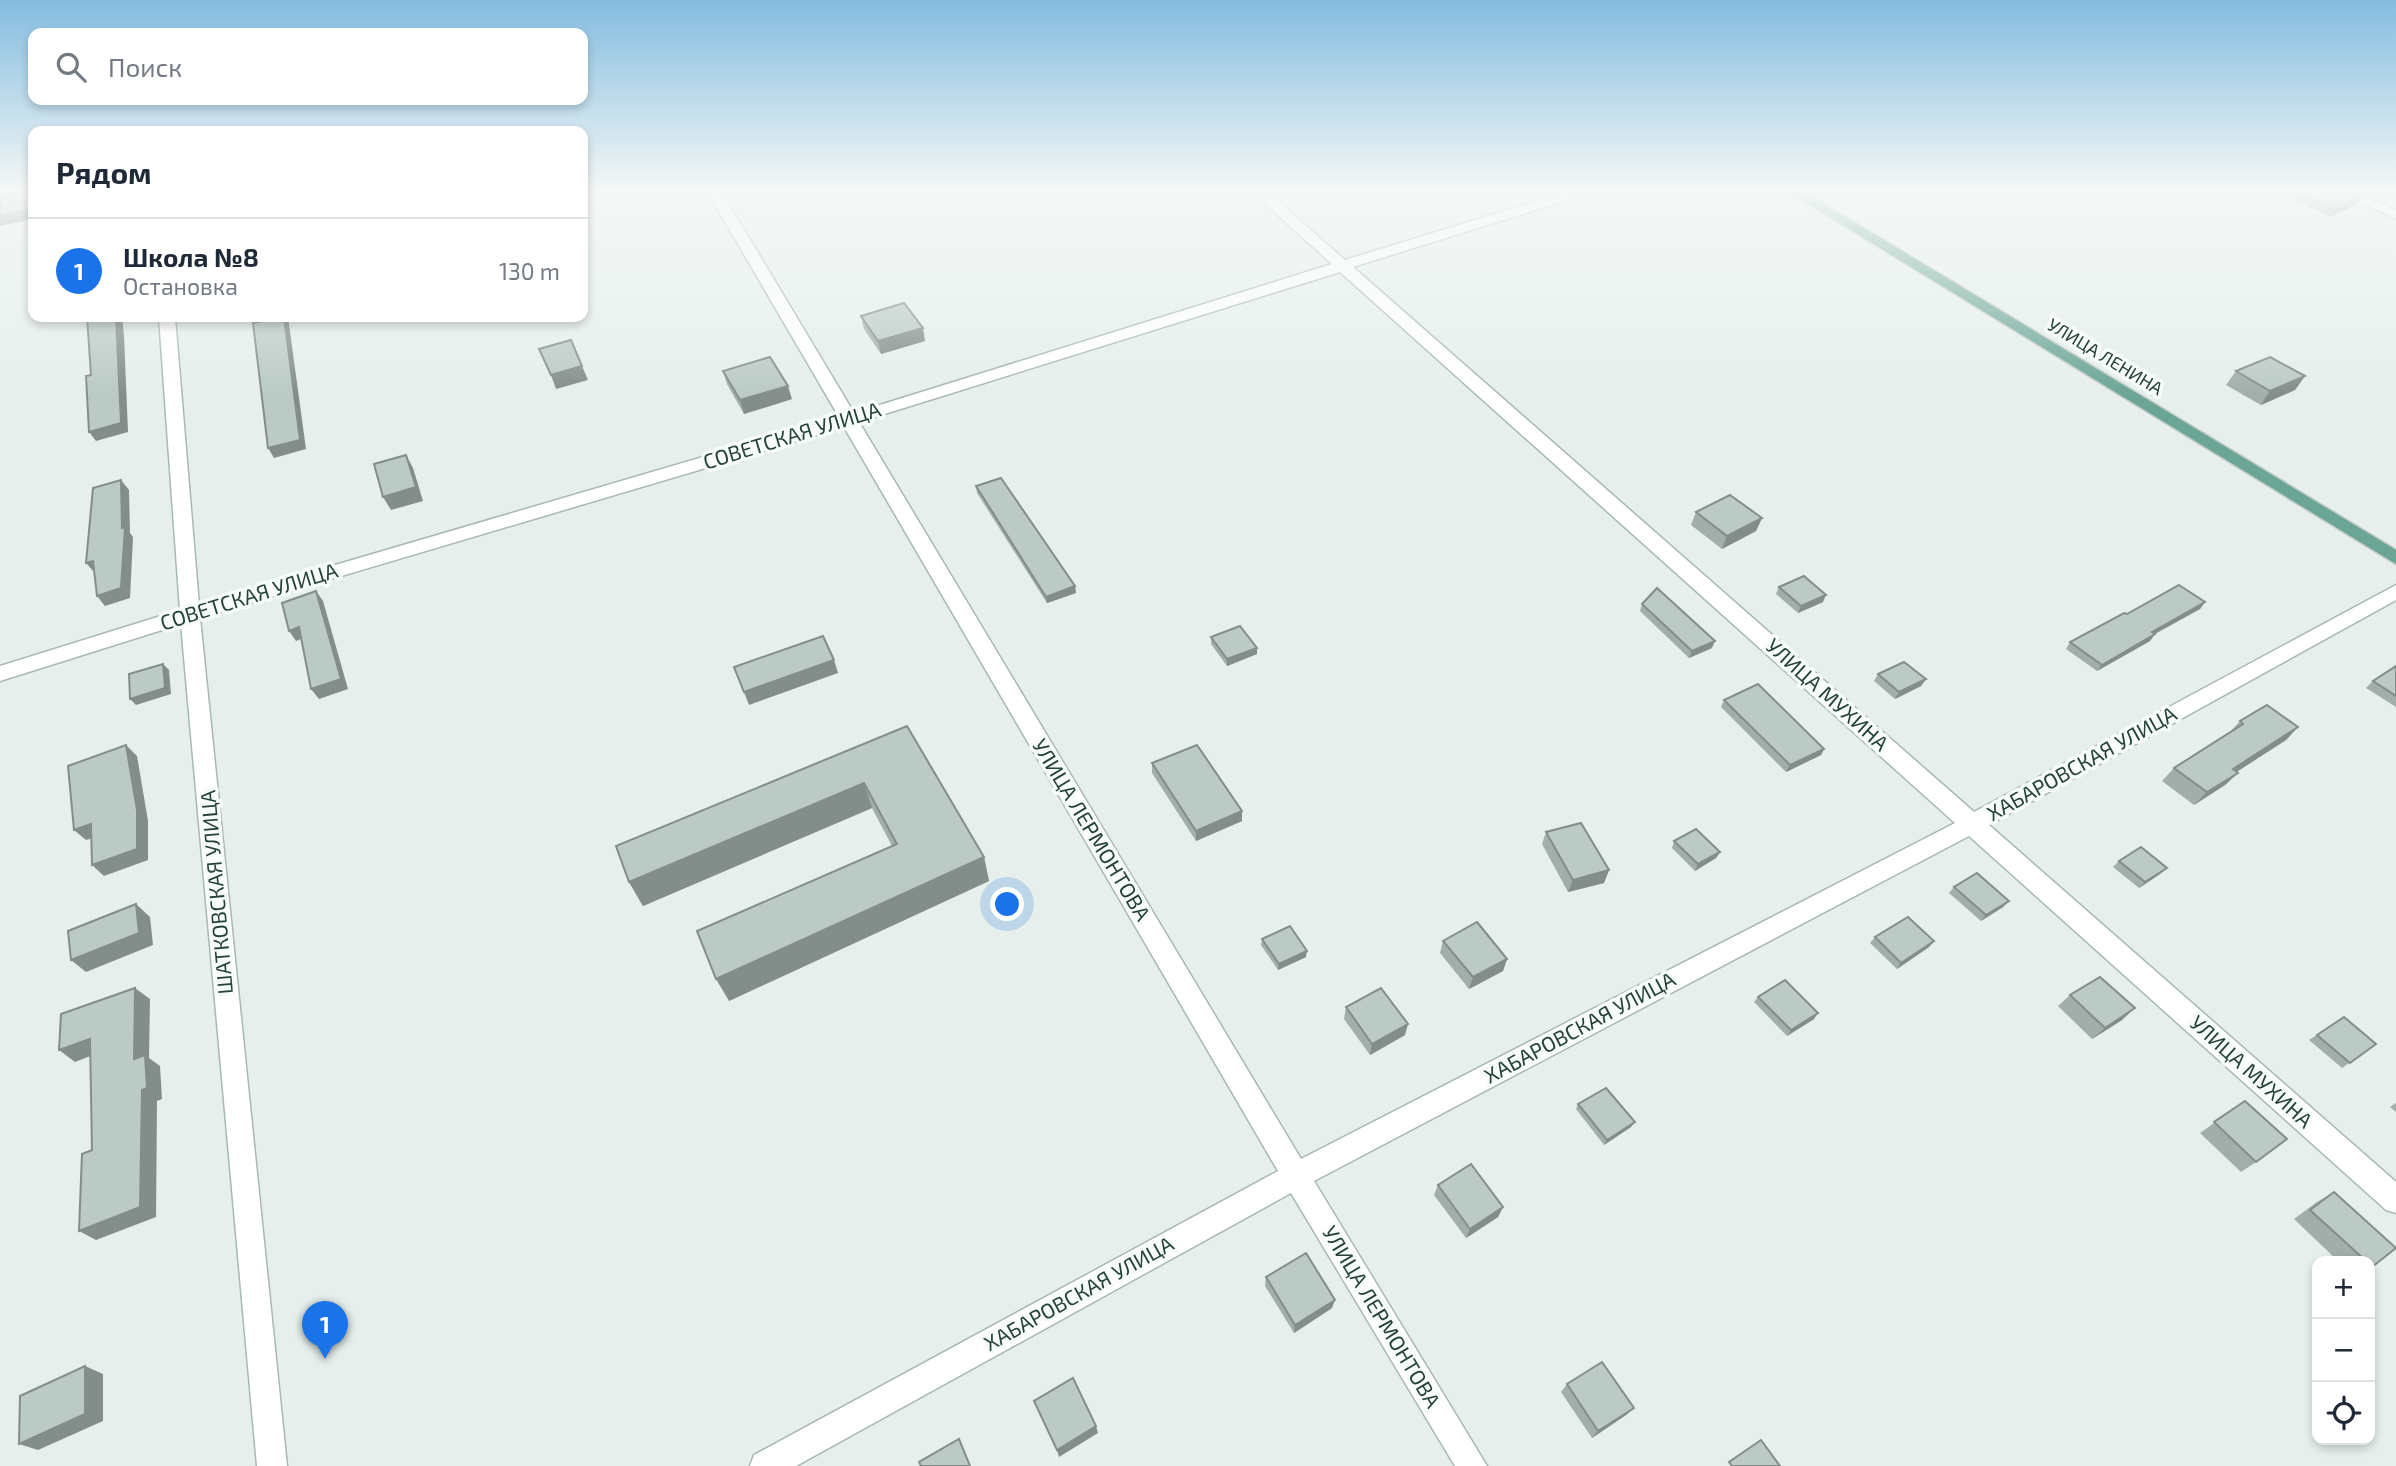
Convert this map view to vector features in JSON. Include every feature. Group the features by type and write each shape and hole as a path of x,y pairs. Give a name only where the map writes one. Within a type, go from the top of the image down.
{"main road":[{"name":"УЛИЦА ЛЕНИНА","path":"1906,259 2396,558"}],"street":[{"name":"УЛИЦА ЛЕРМОНТОВА","path":"754,259 1296,1176 1472,1466"},
{"name":"УЛИЦА МУХИНА","path":"1335,259 2396,1200"},
{"name":"СОВЕТСКАЯ УЛИЦА","path":"0,674 190,614 849,420 1367,259"},
{"name":"ШАТКОВСКАЯ УЛИЦА","path":"167,322 190,614 272,1466"},
{"name":"ХАБАРОВСКАЯ УЛИЦА","path":"765,1466 1296,1176 1972,824 2396,592"}],"building":[{"path":"904,303 923,328 878,341 861,316"},
{"path":"87,322 116,322 121,423 89,432 86,376 91,375"},
{"path":"285,322 300,440 268,448 253,323"},
{"path":"571,340 582,366 551,375 539,349"},
{"path":"770,357 788,386 740,400 723,371"},
{"path":"2270,357 2305,376 2270,391 2236,371"},
{"path":"406,455 416,487 383,497 374,464"},
{"path":"1001,478 1075,586 1046,597 976,486"},
{"path":"121,480 122,528 125,527 121,588 97,596 93,561 86,563 93,488"},
{"path":"1730,495 1762,518 1727,536 1696,512"},
{"path":"1804,576 1826,595 1801,606 1779,587"},
{"path":"2179,585 2205,602 2102,665 2070,642 2124,613 2127,614"},
{"path":"1657,588 1715,641 1692,651 1642,604"},
{"path":"316,591 341,679 311,689 299,627 289,631 282,603"},
{"path":"1240,626 1257,648 1227,659 1211,637"},
{"path":"823,636 834,660 744,692 734,667"},
{"path":"1904,662 1926,679 1899,692 1878,674"},
{"path":"163,664 165,688 130,699 129,674"},
{"path":"2396,666 2396,696 2373,681"},
{"path":"1758,684 1824,749 1790,765 1724,700"},
{"path":"2267,705 2298,727 2233,769 2238,773 2207,792 2174,768 2243,724 2240,721"},
{"path":"907,726 984,857 716,979 697,931 897,844 864,783 629,882 616,846"},
{"path":"126,745 137,810 137,849 92,865 91,824 74,830 68,766"},
{"path":"1197,745 1242,811 1196,831 1152,763"},
{"path":"1581,823 1609,870 1573,880 1546,832"},
{"path":"1696,829 1720,852 1698,864 1674,841"},
{"path":"2141,847 2167,868 2145,882 2119,861"},
{"path":"1977,873 2009,901 1986,915 1954,887"},
{"path":"136,904 139,933 71,960 68,931"},
{"path":"1908,917 1934,941 1901,963 1875,937"},
{"path":"1477,922 1507,959 1473,977 1443,941"},
{"path":"1290,926 1307,951 1279,964 1262,939"},
{"path":"2100,977 2135,1008 2105,1028 2070,995"},
{"path":"1785,980 1818,1013 1791,1030 1758,997"},
{"path":"135,988 134,1059 145,1055 147,1088 142,1090 140,1207 79,1231 82,1154 92,1150 90,1039 59,1050 61,1014"},
{"path":"1381,988 1408,1024 1372,1044 1346,1007"},
{"path":"2344,1017 2376,1044 2350,1063 2317,1035"},
{"path":"1606,1088 1635,1122 1607,1140 1578,1104"},
{"path":"2245,1101 2287,1139 2256,1162 2214,1122"},
{"path":"1471,1164 1503,1207 1470,1229 1438,1185"},
{"path":"2334,1192 2396,1248 2375,1265 2375,1256 2361,1256 2310,1210"},
{"path":"1306,1253 1335,1300 1295,1325 1266,1277"},
{"path":"1602,1362 1634,1408 1598,1431 1567,1384"},
{"path":"85,1366 85,1414 19,1444 20,1396"},
{"path":"1073,1378 1096,1426 1057,1450 1034,1401"},
{"path":"959,1439 970,1466 921,1466 919,1462"},
{"path":"1761,1440 1780,1466 1732,1466 1729,1462"}],"place":[{"name":"Школа №8","path":"325,1359"}]}
